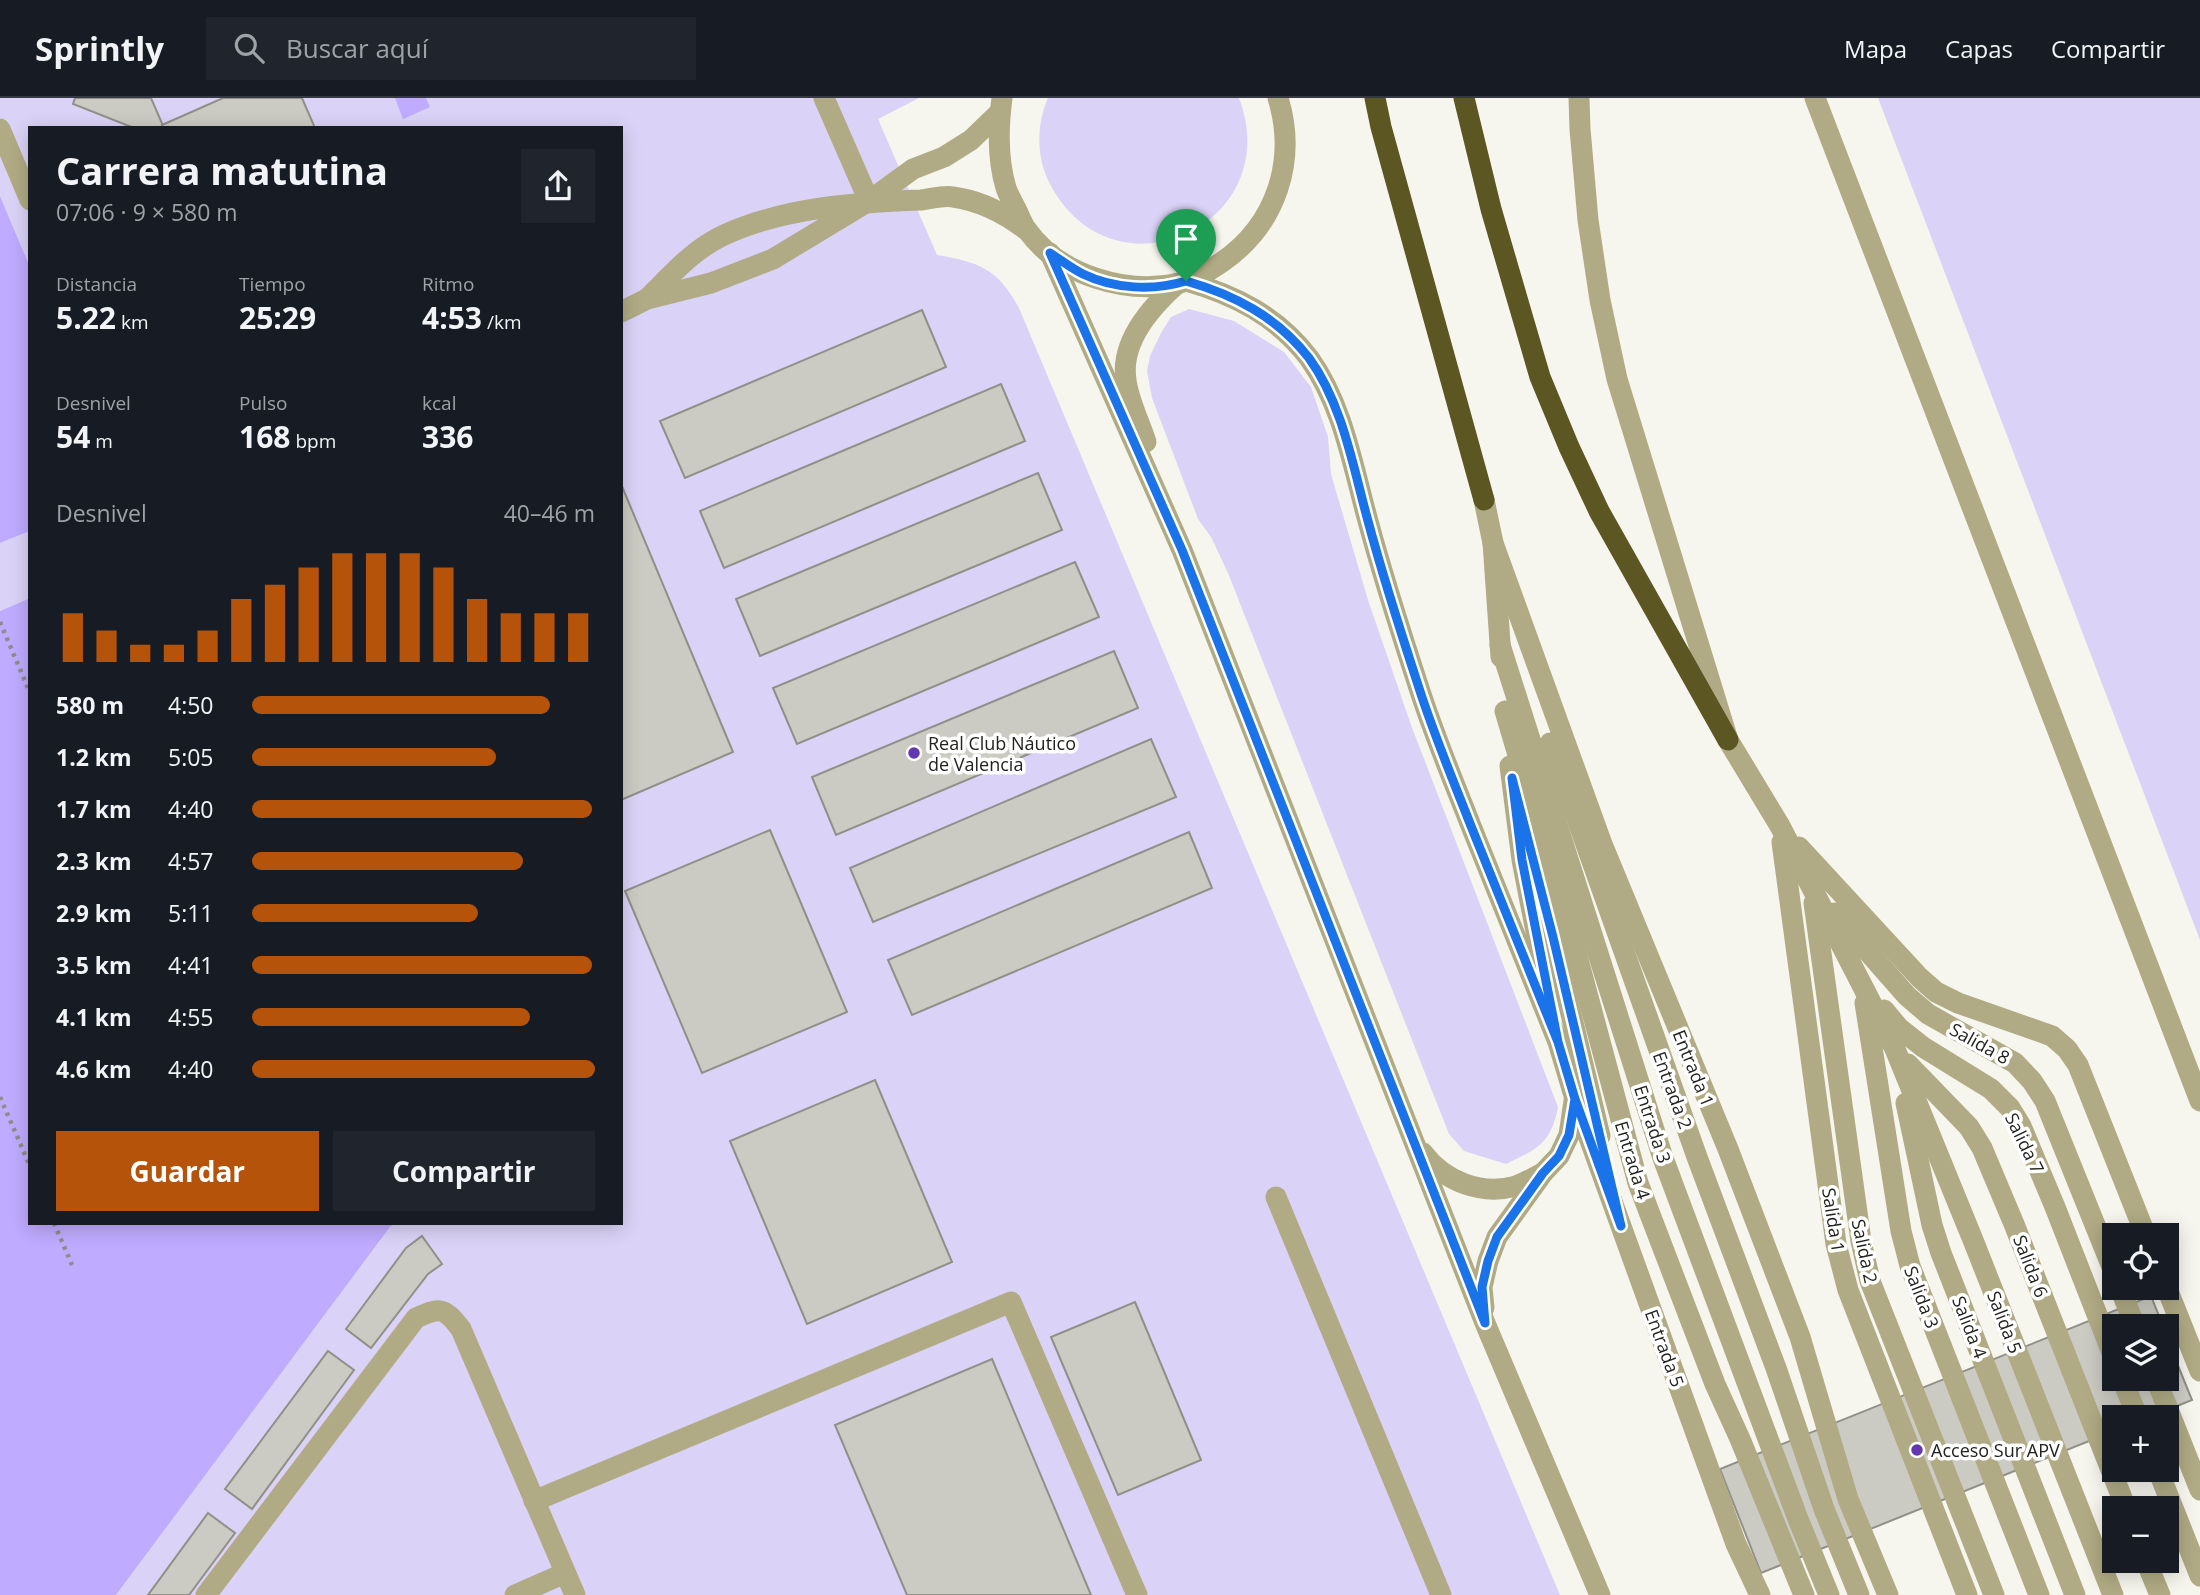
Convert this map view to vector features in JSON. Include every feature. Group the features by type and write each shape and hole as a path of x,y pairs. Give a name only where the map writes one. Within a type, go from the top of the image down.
{"highway":[{"path":"1375,98 1384,140 1484,500"},
{"path":"1464,98 1491,209 1540,377 1599,510 1728,740"}],"street":[{"path":"824,98 869,201"},
{"path":"841,98 863,157 869,201"},
{"path":"647,299 693,254 721,236 765,218 869,201 950,196 983,204 1006,215 1027,230 1050,253 1083,274 1114,285 1151,287 1182,282 1207,272 1237,252 1261,224 1278,192 1286,156 1285,120 1278,98"},
{"path":"1579,98 1588,220 1600,300 1617,379 1728,740 1780,826 1895,1049"},
{"path":"1815,98 2200,1101"},
{"path":"623,311 647,299 711,283 773,259 869,201 913,169 944,157 971,140 1002,103"},
{"path":"1002,103 998,144 1006,189 1027,230"},
{"path":"0,129 28,195"},
{"path":"1050,253 1182,550 1485,1323 1600,1595"},
{"path":"1182,282 1162,298 1132,341 1126,359 1126,380 1182,550"},
{"path":"1182,282 1216,290 1246,303 1271,319 1310,359 1325,385 1338,414 1420,690 1558,1042"},
{"path":"1484,500 1493,543 1505,711 1522,860 1558,1042"},
{"name":"Entrada 1","path":"1493,543 1602,844 1728,1149 1796,1325 1848,1499 1888,1595"},
{"name":"Entrada 2","path":"1496,582 1561,775 1697,1157 1776,1368 1824,1509 1859,1595"},
{"name":"Entrada 3","path":"1500,645 1663,1158 1829,1595"},
{"name":"Entrada 4","path":"1505,711 1573,941 1638,1183 1715,1384 1804,1595"},
{"path":"1512,778 1553,937 1621,1226"},
{"path":"1780,826 1936,992 1958,1003 2052,1036 2067,1049 2084,1078 2142,1223"},
{"name":"Salida 1","path":"1780,826 1836,1244 1848,1290 1967,1595"},
{"name":"Salida 8","path":"1811,888 1907,996 1928,1014 2015,1063 2032,1081 2045,1101 2102,1242"},
{"name":"Salida 2","path":"1811,888 1861,1241 1870,1281 1994,1595"},
{"name":"Salida 7","path":"1862,984 1907,1034 1923,1047 1991,1089 2010,1108 2021,1126 2055,1207 2102,1327"},
{"name":"Salida 3","path":"1862,984 1901,1231 1910,1266 2039,1595"},
{"name":"Entrada 5","path":"1558,1042 1575,1099 1736,1544 1760,1595"},
{"name":"Salida 6","path":"1895,1049 1918,1077 1969,1127 1982,1149 2121,1496"},
{"name":"Salida 4","path":"1895,1049 1932,1225 1941,1253 2075,1595"},
{"name":"Salida 5","path":"1895,1049 2113,1595"},
{"path":"1485,1323 1482,1287 1497,1237 1543,1173 1559,1156 1569,1135 1575,1099"},
{"path":"1415,1143 1433,1166 1452,1180 1469,1186 1515,1186 1543,1173"},
{"path":"1276,1197 1441,1595"},
{"path":"2172,1300 2200,1371"},
{"path":"534,1501 1011,1302 1137,1595"},
{"path":"206,1595 416,1318 435,1310 450,1314 461,1328 575,1595"},
{"path":"2161,1391 2200,1490"},
{"path":"2163,1482 2200,1576"},
{"path":"515,1595 565,1573"},
{"path":"2151,1573 2160,1595"}],"path":[{"path":"0,622 28,688"},
{"path":"0,1097 28,1161"},
{"path":"55,1225 72,1265"}],"shaded area":[{"name":"Real Club Náutico de Valencia","path":"0,98 919,98 878,119 937,255 965,261 986,270 1003,284 1019,308 1560,1595 116,1595 390,1227 623,1225 623,126 28,126 28,262 0,196"},
{"path":"395,98 426,98 430,107 403,119"},
{"path":"1048,98 1239,98 1247,143 1239,182 1217,212 1187,234 1151,243 1114,240 1079,221 1046,176 1039,142 1041,119"},
{"path":"1878,98 2200,98 2200,940"},
{"path":"0,196 28,262 28,532 0,543"},
{"path":"1189,309 1234,321 1284,352 1311,387 1328,437 1331,474 1368,600 1411,725 1558,1107 1551,1129 1541,1144 1506,1164 1464,1151 1449,1134 1228,573 1211,537 1198,519 1152,398 1147,371 1150,356 1171,317"},
{"path":"28,532 28,599 0,611 0,543"},
{"path":"28,599 28,1225 393,1225 116,1595 0,1595 0,611"}],"building":[{"path":"75,98 151,98 163,126 129,126 73,104"},
{"path":"223,98 302,98 314,126 163,126"},
{"path":"922,310 946,367 685,478 660,421"},
{"path":"1001,384 1025,441 724,568 700,511"},
{"path":"1038,473 1062,530 760,656 736,599"},
{"path":"623,489 733,752 623,799"},
{"path":"1075,562 1099,617 797,744 773,688"},
{"path":"1114,651 1138,708 836,835 812,777"},
{"path":"1151,739 1176,797 873,922 850,868"},
{"path":"770,830 847,1012 702,1073 625,891"},
{"path":"1189,832 1212,888 912,1015 888,960"},
{"path":"875,1080 952,1262 807,1324 730,1141"},
{"path":"422,1236 442,1264 428,1274 371,1348 346,1329 406,1248"},
{"name":"Acceso Sur APV","path":"2141,1300 2153,1300 2158,1314 2106,1314"},
{"path":"1135,1302 1201,1460 1118,1495 1051,1337"},
{"name":"Acceso Sur APV","path":"2102,1316 2102,1391 2179,1391 2179,1368 2192,1400 2179,1405 2102,1405 2102,1436 1761,1573 1720,1469"},
{"path":"328,1351 354,1370 252,1509 225,1489"},
{"path":"992,1359 1091,1595 907,1595 835,1425"},
{"path":"208,1513 235,1533 189,1595 148,1595"}],"place":[{"name":"Real Club Náutico de Valencia","path":"914,753"},
{"name":"Acceso Sur APV","path":"1917,1450"}],"route":[{"path":"1186,281 1151,287 1114,285 1083,274 1050,253 1182,550 1485,1323 1482,1287 1497,1237 1543,1173 1559,1156 1569,1135 1575,1099 1558,1042 1522,860 1512,778 1582,1055 1621,1226 1575,1099 1569,1078 1558,1042 1420,690 1338,414 1325,385 1310,359 1271,319 1246,303 1186,281"}]}
